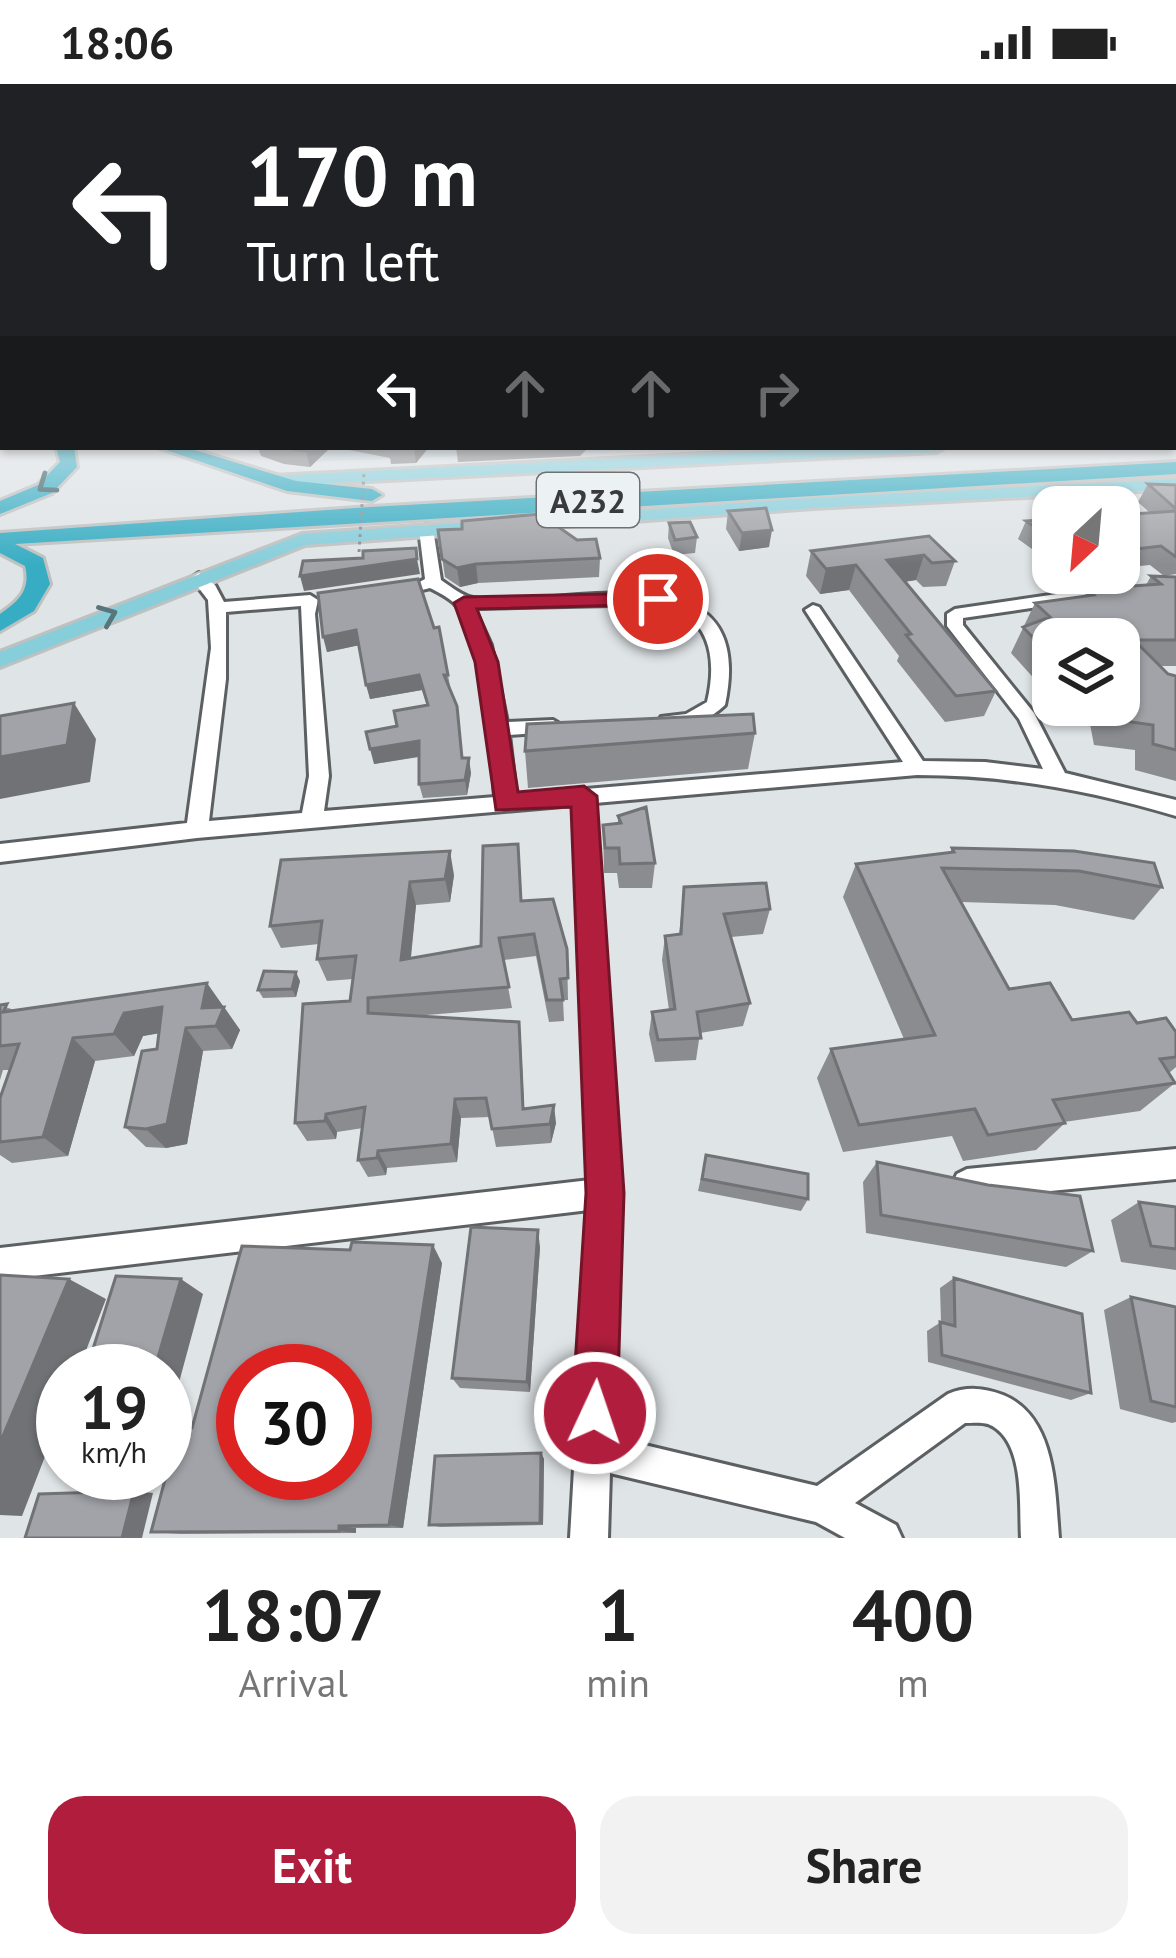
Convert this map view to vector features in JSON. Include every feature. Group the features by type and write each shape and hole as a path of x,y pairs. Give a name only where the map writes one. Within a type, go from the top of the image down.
{"highway":[{"path":"0,508 58,480 70,463 66,450"},
{"path":"175,450 310,490 380,489"},
{"name":"A232","path":"0,519 380,489 1176,452"},
{"name":"A232","path":"0,542 782,497 1176,468"},
{"path":"0,542 35,563 41,576 35,598 0,624"}],"main road":[{"path":"380,489 897,450"},
{"path":"0,660 302,540 782,497 1176,484"}],"street":[{"path":"425,529 433,583"},
{"path":"197,830 217,666 218,608 215,595 199,578"},
{"path":"403,587 433,583 464,603 658,599 688,606 709,626 723,679 716,706 690,720 642,722"},
{"path":"1058,776 1027,717 955,626 955,614 1106,594"},
{"path":"218,608 334,597"},
{"path":"310,600 307,614 319,776 312,819"},
{"path":"464,603 486,662 500,729 506,802"},
{"path":"813,610 917,768"},
{"path":"500,729 571,725"},
{"path":"0,853 312,819 917,768 975,767 1058,776 1176,808"},
{"path":"584,796 605,1193 589,1538"},
{"path":"967,1184 1176,1164"},
{"path":"0,1264 605,1193"},
{"path":"820,1504 960,1406 983,1403 1010,1416 1032,1448 1040,1538"},
{"path":"593,1451 820,1504 883,1538"}],"path":[{"path":"359,552 364,473"}],"shaded area":[{"path":"240,450 635,450 302,462"}],"building":[{"path":"1148,484 1176,485 1176,509"},
{"path":"766,508 772,530 742,533 728,511"},
{"path":"1176,511 1176,557 1161,546 1140,548 1140,514"},
{"path":"540,514 577,540 596,539 600,558 457,568 442,559 438,530 462,529 462,521"},
{"path":"690,522 697,537 675,540 669,523"},
{"path":"929,536 955,561 932,563 924,555 887,560 996,691 956,696 856,565 826,569 811,551"},
{"path":"416,548 417,559 300,576 303,561 363,558 363,551"},
{"path":"1151,576 1176,577 1176,640 1140,640 1140,618 1047,618 1035,603 1093,594 1140,594 1140,585 1161,584"},
{"path":"418,579 434,628 439,627 448,675 444,675 457,706 462,758 469,758 465,780 419,784 419,741 370,749 366,732 397,726 394,711 428,705 419,675 366,685 356,630 323,637 318,593"},
{"path":"1140,646 1176,676 1176,750 1153,744 1153,725 1140,723"},
{"path":"74,703 67,745 0,757 0,716"},
{"path":"753,714 755,733 525,751 527,724"},
{"path":"646,807 655,863 620,864 619,848 605,848 603,825 621,823 618,816"},
{"path":"518,844 521,901 553,899 567,949 568,978 560,979 563,1000 547,1000 534,934 499,938 509,987 368,998 368,1013 519,1022 523,1109 554,1105 550,1124 492,1129 486,1098 455,1099 451,1144 378,1151 377,1158 358,1160 365,1107 326,1114 325,1121 295,1123 303,1004 350,1001 356,956 317,959 322,921 270,926 281,860 450,851 445,879 410,882 401,960 481,946 483,846"},
{"path":"952,848 1074,851 1154,863 1162,887 1079,871 942,868 1009,989 1050,983 1072,1020 1129,1012 1137,1023 1166,1018 1176,1032 1176,1057 1160,1059 1175,1083 1053,1100 1065,1123 988,1135 975,1109 859,1125 831,1049 935,1035 856,864 954,852"},
{"path":"766,883 770,909 724,914 750,1003 697,1012 701,1038 658,1040 652,1012 675,1009 665,936 681,934 684,887"},
{"path":"264,971 296,972 292,989 258,990"},
{"path":"207,983 202,1008 224,1007 216,1026 186,1028 167,1124 125,1127 142,1051 157,1049 162,1007 124,1013 114,1034 73,1038 43,1137 0,1142 0,1098 19,1044 0,1046 0,1005 7,1004 3,1012"},
{"path":"706,1155 808,1174 808,1199 702,1179"},
{"path":"877,1162 988,1185 1080,1196 1093,1251 881,1215"},
{"path":"1139,1202 1176,1207 1176,1249 1151,1246"},
{"path":"471,1227 538,1230 527,1382 452,1378"},
{"path":"352,1242 433,1245 389,1525 339,1526 339,1531 151,1532 160,1500 192,1500 192,1428 242,1246 350,1250"},
{"path":"0,1275 69,1279 42,1344 36,1344 36,1357 0,1443"},
{"path":"116,1276 181,1279 162,1344 95,1344"},
{"path":"954,1278 1082,1314 1091,1393 942,1355 940,1322 955,1326"},
{"path":"1131,1297 1176,1307 1176,1407 1151,1401"},
{"path":"541,1453 540,1523 429,1525 435,1456"},
{"path":"37,1500 132,1500 122,1538 25,1538"}],"route":[{"path":"595,1413 605,1193 584,796 506,802 500,729 486,662 464,603 658,599"}]}
